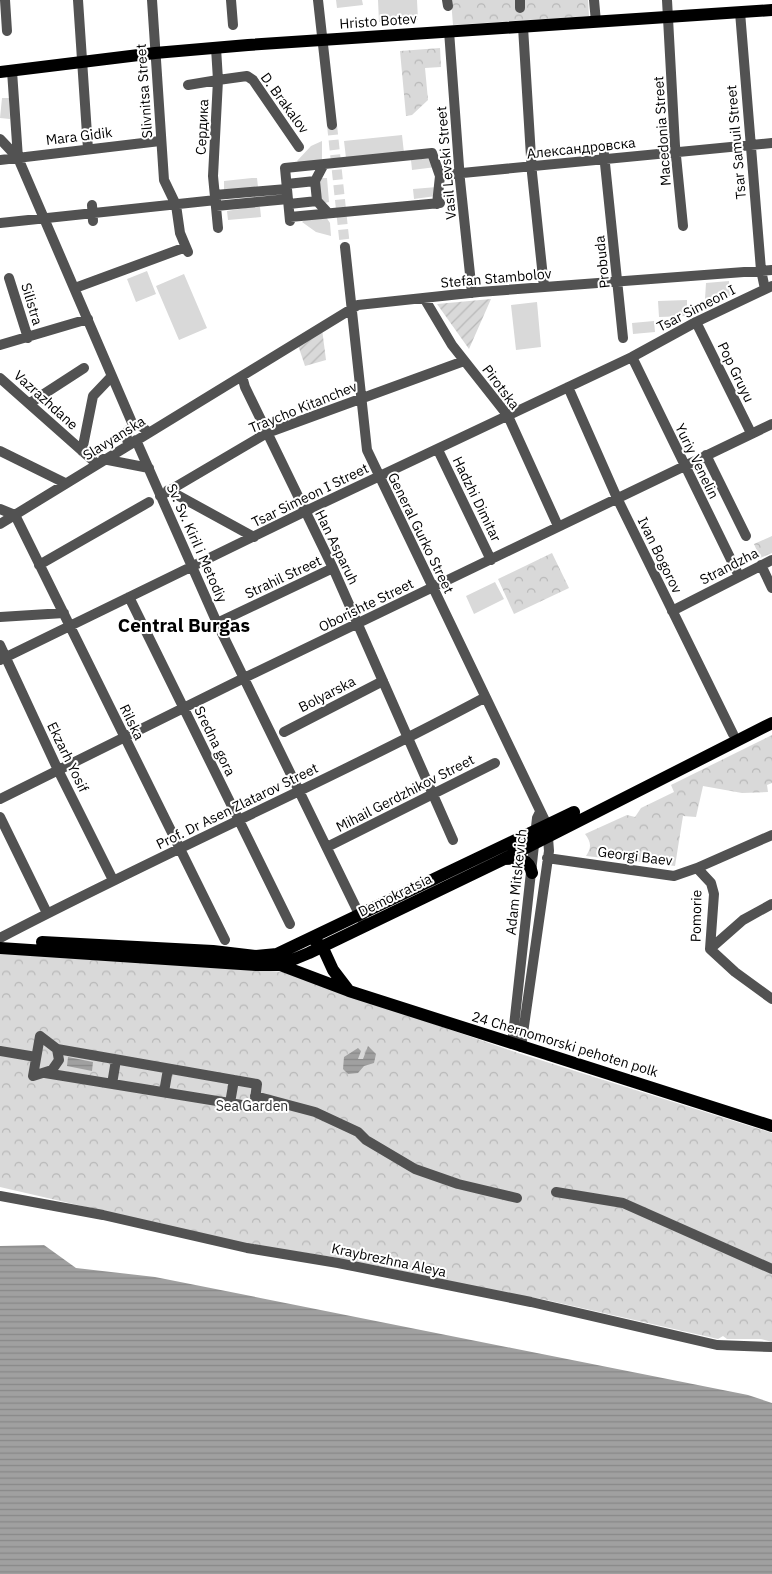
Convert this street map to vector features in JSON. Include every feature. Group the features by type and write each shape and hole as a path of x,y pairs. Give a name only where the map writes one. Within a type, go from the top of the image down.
{"main road":[{"name":"Hristo Botev","path":"6,72 155,53 216,48 768,11"},
{"name":"Demokratsia","path":"0,939 213,951 256,956 276,954 308,940 362,921 504,859 541,833 772,715"},
{"name":"Demokratsia","path":"0,948 207,964 280,964 295,960 344,936 362,921 772,723"},
{"path":"504,859 523,860 531,866 532,873"},
{"path":"308,940 322,946 333,970 349,991"},
{"name":"24 Chernomorski pehoten polk","path":"280,964 349,991 772,1126"}],"street":[{"path":"5,0 7,32"},
{"path":"78,0 88,149"},
{"name":"Slivnitsa Street","path":"74,288 187,249 180,233 176,205 164,180 152,0"},
{"path":"231,0 233,24"},
{"path":"318,0 332,125"},
{"path":"594,0 596,22"},
{"path":"667,0 668,17"},
{"name":"Tsar Samuil Street","path":"740,12 749,145 761,270 769,287"},
{"name":"Macedonia Street","path":"668,17 676,152 683,226"},
{"path":"523,27 531,166 544,287"},
{"name":"Vasil Levski Street","path":"449,31 456,174 472,293"},
{"name":"Сердика","path":"216,48 218,80 213,176 218,228"},
{"path":"6,72 18,158 133,425"},
{"name":"D. Brakalov","path":"188,85 236,76 246,76 253,80 299,147"},
{"path":"0,139 18,158"},
{"name":"Mara Gidik","path":"0,160 160,140"},
{"name":"Александровска","path":"456,174 604,156 676,152 772,143"},
{"path":"432,152 440,176 438,204 328,213 290,219 285,168 324,164 432,152"},
{"name":"Probuda","path":"604,156 623,338"},
{"path":"317,201 315,181 324,164"},
{"path":"288,194 315,181"},
{"path":"0,223 43,214 92,213 288,194 317,201 328,213"},
{"name":"General Gurko Street","path":"345,247 367,450 540,812"},
{"name":"Stefan Stambolov","path":"242,376 362,304 544,287 772,270"},
{"name":"Silistra","path":"9,278 28,338"},
{"name":"Tsar Simeon I","path":"632,357 696,322 769,287"},
{"name":"Pirotska","path":"424,298 464,361 508,416 558,526"},
{"path":"0,345 88,319"},
{"name":"Pop Gruyu","path":"696,322 751,433"},
{"name":"Tsar Simeon I Street","path":"3,658 632,357"},
{"name":"Yuriy Venelin","path":"632,357 739,576"},
{"name":"Traycho Kitanchev","path":"164,493 268,433 464,361"},
{"path":"30,403 84,368"},
{"path":"82,450 93,396 112,376"},
{"name":"Slavyanska","path":"0,524 100,461 242,376"},
{"name":"Han Asparuh","path":"242,376 245,387 333,568 454,840"},
{"name":"Vazrazhdane","path":"0,378 82,450 100,461"},
{"name":"Ivan Bogorov","path":"568,387 617,498 734,734"},
{"path":"132,442 126,433 133,425 140,424 148,432"},
{"name":"Oborishte Street","path":"0,799 244,678 772,424"},
{"name":"Sv. Sv. Kiril i Metodiy","path":"132,442 164,493 192,567 217,624 362,921"},
{"name":"Hadzhi Dimitar","path":"438,450 491,560"},
{"path":"0,451 65,483"},
{"name":"Yuriy Venelin","path":"706,455 746,536"},
{"path":"100,461 149,468"},
{"path":"164,493 254,537"},
{"path":"39,565 149,502"},
{"path":"0,509 15,515"},
{"name":"Rilska","path":"15,515 225,940"},
{"name":"Strandzha","path":"672,610 772,560"},
{"path":"761,565 772,588"},
{"name":"Strahil Street","path":"217,624 333,568"},
{"name":"Sredna gora","path":"129,597 290,924"},
{"path":"0,617 64,613"},
{"name":"Ekzarh Yosif","path":"0,645 3,658 113,880"},
{"name":"Bolyarska","path":"284,732 383,681"},
{"name":"Prof. Dr Asen Zlatarov Street","path":"0,939 113,880 300,791 484,698"},
{"name":"Mihail Gerdzhikov Street","path":"327,847 433,792 495,763"},
{"name":"Adam Mitskevich","path":"516,1045 547,858 541,833 540,812"},
{"path":"0,817 47,913"},
{"name":"Adam Mitskevich","path":"516,1045 532,873 541,833"},
{"name":"Georgi Baev","path":"547,858 674,876 772,835"},
{"name":"Pomorie","path":"697,868 711,883 714,894 710,949 735,972 772,999"},
{"path":"710,949 743,920 772,904"},
{"path":"45,1073 254,1107 257,1084 168,1070 57,1049 40,1036 32,1076 45,1073 58,1064 60,1057 57,1049"},
{"path":"0,1051 36,1057"},
{"path":"112,1084 116,1060"},
{"path":"164,1092 168,1070"},
{"path":"230,1103 234,1080"},
{"path":"255,1096 315,1112 358,1132 366,1140 415,1168 458,1184 517,1198"},
{"path":"556,1192 623,1203 772,1269"},
{"name":"Kraybrezhna Aleya","path":"0,1196 103,1215 247,1248 338,1263 531,1302 717,1345 772,1347"}],"green space":[{"path":"336,0 362,0 363,5 337,8"},
{"path":"378,0 417,0 418,20 379,22"},
{"path":"451,0 588,0 589,16 453,25"},
{"path":"440,48 441,67 425,68 428,100 412,115 406,116 400,51"},
{"path":"2,98 9,98 10,119 0,118"},
{"path":"402,135 404,153 346,158 344,141"},
{"path":"322,141 322,162 300,164 297,161 311,146"},
{"path":"432,158 436,167 412,170 411,160"},
{"path":"257,178 258,187 224,190 224,181"},
{"path":"322,178 327,178 329,202 325,203 320,199 318,184"},
{"path":"437,187 436,196 414,199 413,189"},
{"path":"260,207 261,217 228,220 227,211"},
{"path":"326,217 330,223 331,236 316,232 302,222 307,218"},
{"path":"147,271 156,294 136,302 127,279"},
{"path":"184,274 207,328 179,340 156,286"},
{"path":"729,281 730,296 705,299 706,283"},
{"path":"491,299 469,349 437,304"},
{"path":"687,300 687,316 659,317 658,301"},
{"path":"537,302 541,347 516,350 511,305"},
{"path":"654,321 655,332 633,334 632,323"},
{"path":"322,329 326,360 305,366 298,345"},
{"path":"772,536 772,553 760,558 754,544"},
{"path":"552,553 569,588 514,614 498,579"},
{"path":"495,582 504,599 474,614 466,596"},
{"path":"772,735 772,783 767,785 768,792 742,793 703,786 696,817 683,816 675,866 586,856 590,845 585,834 627,815 635,817 641,808 674,792 671,785"},
{"name":"Sea Garden","path":"0,951 283,972 518,1053 772,1133 772,1342 761,1339 727,1339 723,1336 718,1339 542,1299 431,1283 333,1257 246,1244 0,1187"}],"shaded area":[{"path":"368,1046 376,1054 374,1063 364,1066 358,1073 348,1074 343,1069 344,1057 358,1048 361,1051 358,1059 363,1059"},
{"path":"68,1057 93,1062 92,1071 67,1066"},
{"path":"44,1245 76,1268 155,1277 748,1395 772,1403 772,1574 0,1574 0,1246"}],"tunnel":[{"path":"332,125 345,247"}],"district":[{"name":"Central Burgas","path":"184,625"}]}
